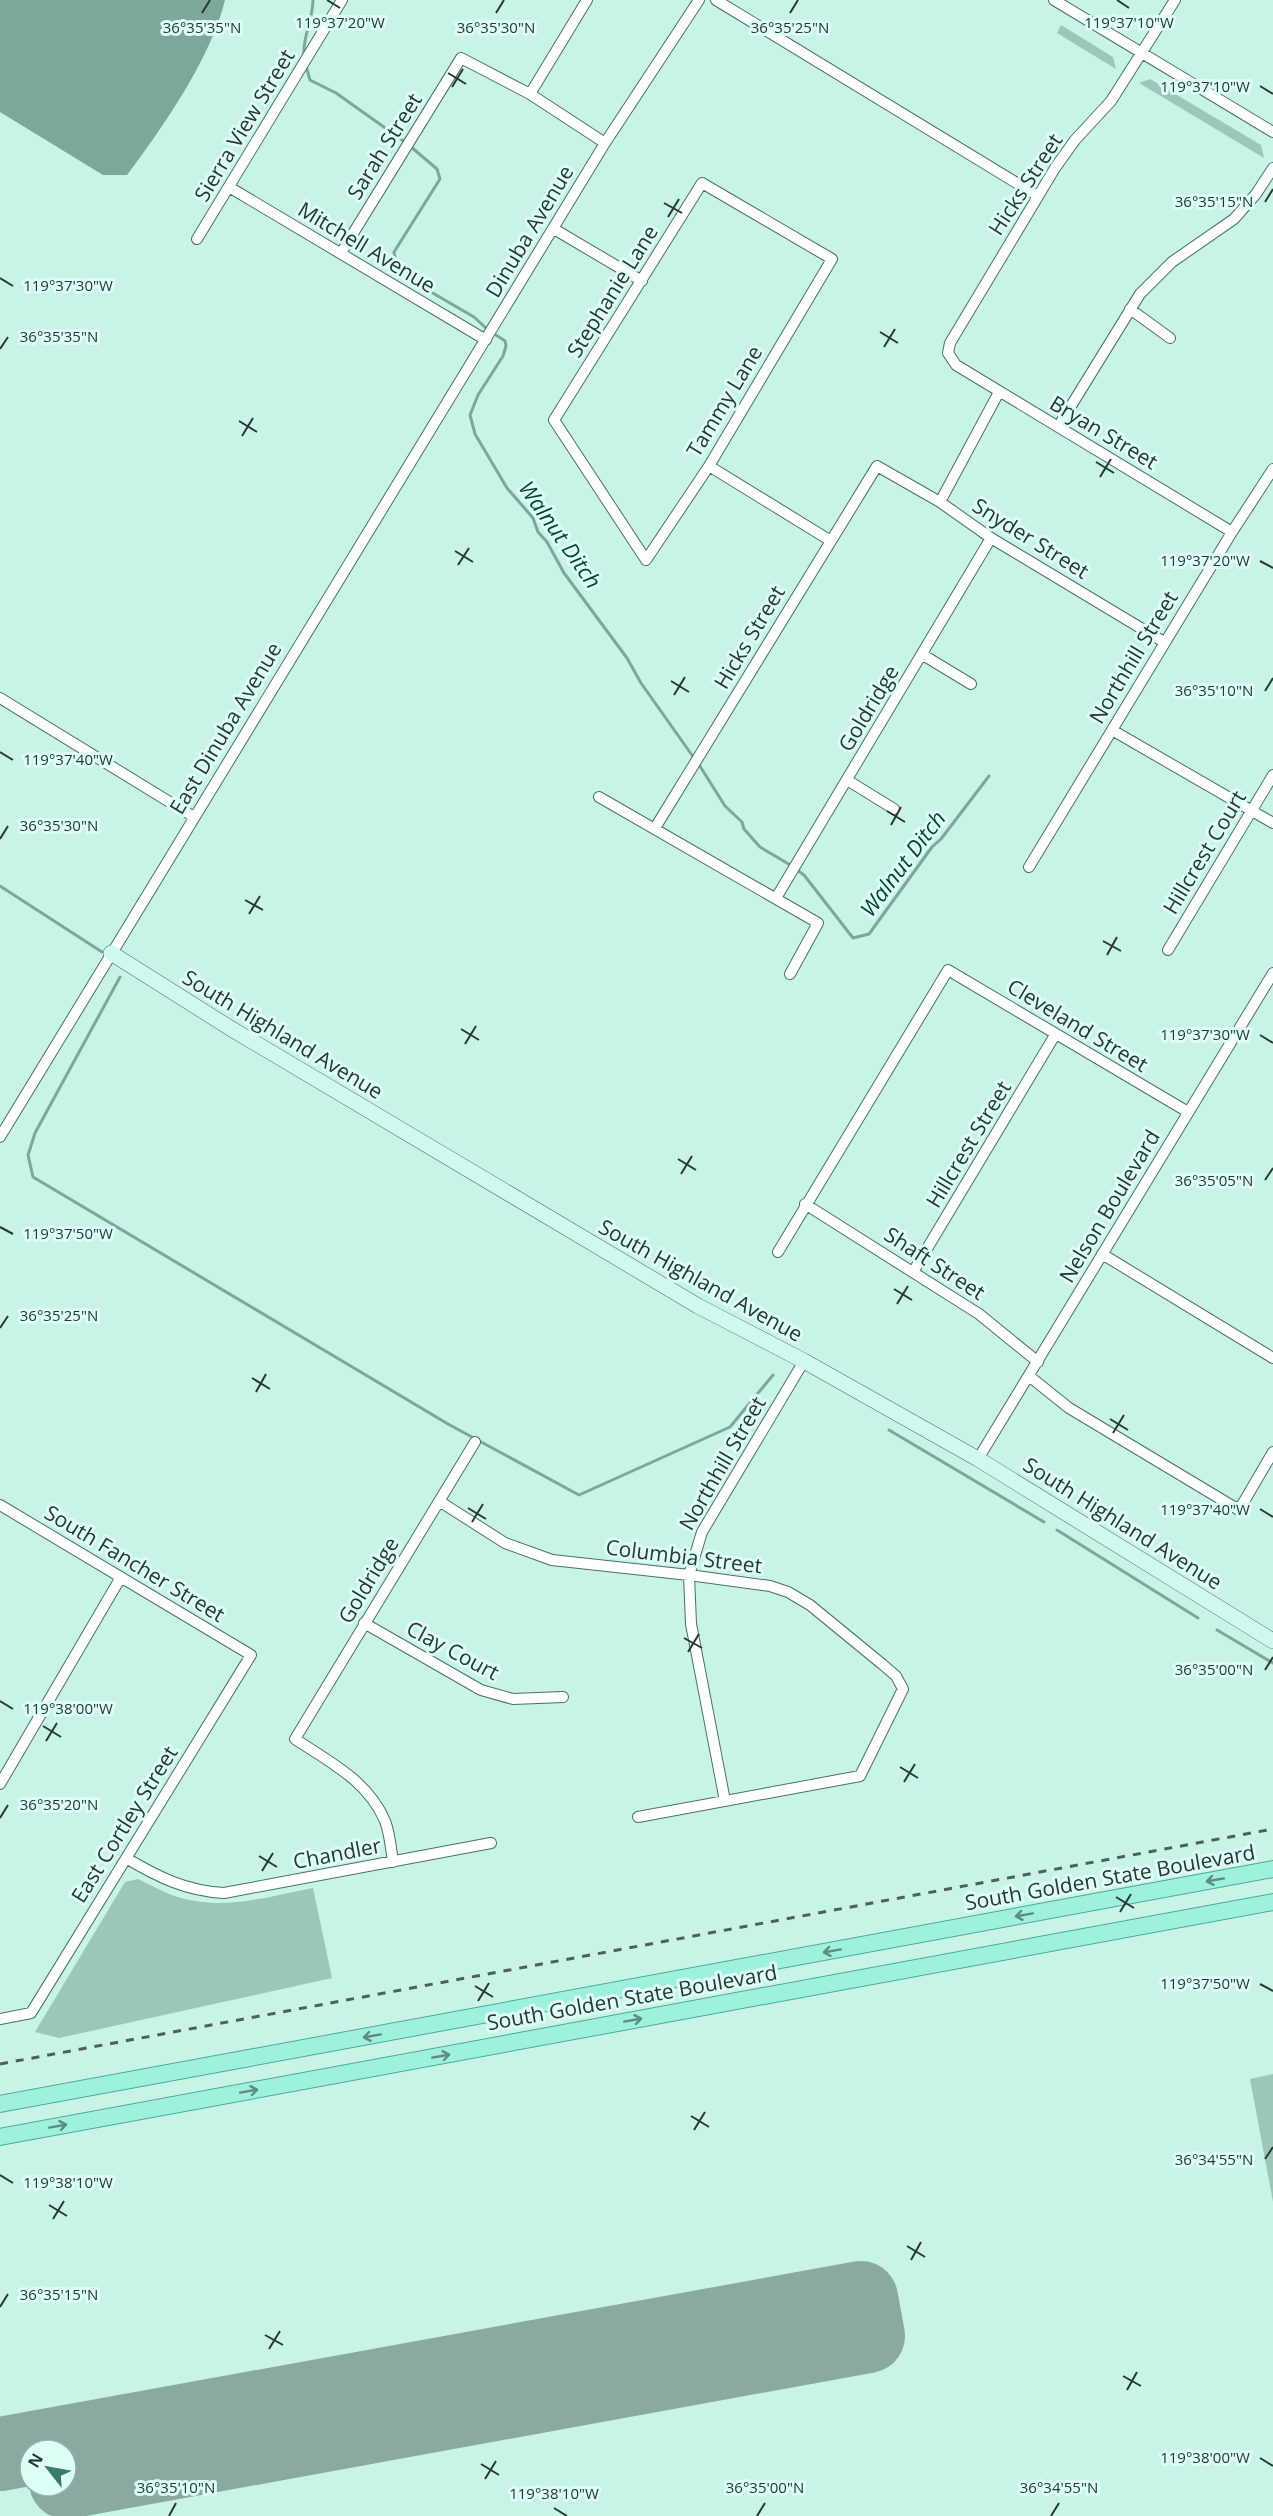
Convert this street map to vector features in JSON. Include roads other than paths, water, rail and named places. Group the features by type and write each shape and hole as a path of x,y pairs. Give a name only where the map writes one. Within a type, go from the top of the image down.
{"main road":[{"name":"South Golden State Boulevard","path":"0,2104 1273,1869"},
{"name":"South Golden State Boulevard","path":"0,2137 1273,1902"}],"street":[{"name":"Sierra View Street","path":"197,239 342,0"},
{"path":"588,0 530,94 605,143 699,0"},
{"path":"716,0 1038,196"},
{"path":"1054,0 1273,132"},
{"name":"Hicks Street","path":"956,365 948,353 950,343 1038,196 1068,150 1111,101 1175,0"},
{"name":"Sarah Street","path":"341,253 460,58 530,94"},
{"name":"Dinuba Avenue","path":"486,340 605,143"},
{"path":"1058,428 1130,309 1158,274 1220,230 1246,207 1273,168"},
{"name":"Stephanie Lane","path":"646,560 554,420 702,183 832,259"},
{"name":"Mitchell Avenue","path":"228,188 486,340"},
{"path":"554,229 642,281"},
{"name":"Tammy Lane","path":"646,560 709,466 832,259"},
{"path":"1130,309 1170,338"},
{"name":"East Dinuba Avenue","path":"0,1137 486,340"},
{"name":"Bryan Street","path":"956,365 1232,532"},
{"path":"940,502 999,392"},
{"path":"709,466 831,541"},
{"name":"Hicks Street","path":"655,828 877,466"},
{"name":"Snyder Street","path":"877,466 940,502 991,538 1164,642"},
{"name":"Northhill Street","path":"1029,867 1164,642 1273,469"},
{"name":"Goldridge","path":"776,898 991,538"},
{"path":"923,655 971,684"},
{"path":"0,698 194,817"},
{"path":"1112,730 1273,823"},
{"name":"Hillcrest Court","path":"1168,950 1273,775"},
{"path":"847,780 894,809"},
{"path":"599,796 818,923 790,974"},
{"name":"South Highland Avenue","path":"111,953 230,1028 698,1306 804,1361 978,1459 1273,1641"},
{"name":"Cleveland Street","path":"805,1204 948,970 1188,1112"},
{"name":"Nelson Boulevard","path":"978,1459 1273,973"},
{"name":"Hillcrest Street","path":"914,1272 1055,1035"},
{"path":"778,1252 805,1204"},
{"name":"Shaft Street","path":"805,1204 979,1314 1038,1362"},
{"path":"1102,1254 1273,1358"},
{"name":"Northhill Street","path":"725,1801 691,1624 689,1575 702,1532 804,1361"},
{"path":"1029,1376 1069,1408 1239,1509 1273,1452"},
{"name":"Goldridge","path":"393,1862 386,1824 363,1786 295,1739 475,1442"},
{"name":"Columbia Street","path":"439,1501 505,1543 543,1557 770,1586 788,1592 810,1605 896,1676 903,1689 860,1776 725,1801"},
{"name":"South Fancher Street","path":"0,1505 251,1655"},
{"path":"0,1784 121,1577"},
{"name":"Clay Court","path":"364,1623 481,1690 519,1700 562,1697"},
{"name":"East Cortley Street","path":"0,2019 31,2013 251,1655"},
{"path":"638,1817 725,1801"},
{"name":"Chandler","path":"126,1858 179,1886 224,1893 491,1843"}],"waterway":[{"name":"Walnut Ditch","path":"304,57 313,0"},
{"name":"Walnut Ditch","path":"306,66 310,80 336,93 405,142"},
{"name":"Walnut Ditch","path":"410,146 437,169 440,179 394,252 397,271 474,317 487,329"},
{"name":"Walnut Ditch","path":"493,333 505,341 506,346 503,356 478,395 470,415 475,434 507,488 533,518 538,532 547,542 564,573 627,658 641,683 694,758"},
{"name":"Walnut Ditch","path":"698,763 725,806 742,822 744,829 760,847 792,866"},
{"name":"Walnut Ditch","path":"797,870 804,875 853,938 869,934 932,847 941,839 989,776"},
{"path":"0,886 102,952"},
{"path":"120,977 35,1133 28,1155 33,1177 448,1424 579,1495 730,1427 773,1375"},
{"path":"889,1430 1044,1522"},
{"path":"1057,1530 1198,1618"},
{"path":"1217,1630 1273,1663"}],"railway":[{"path":"0,2064 1273,1829"}]}
